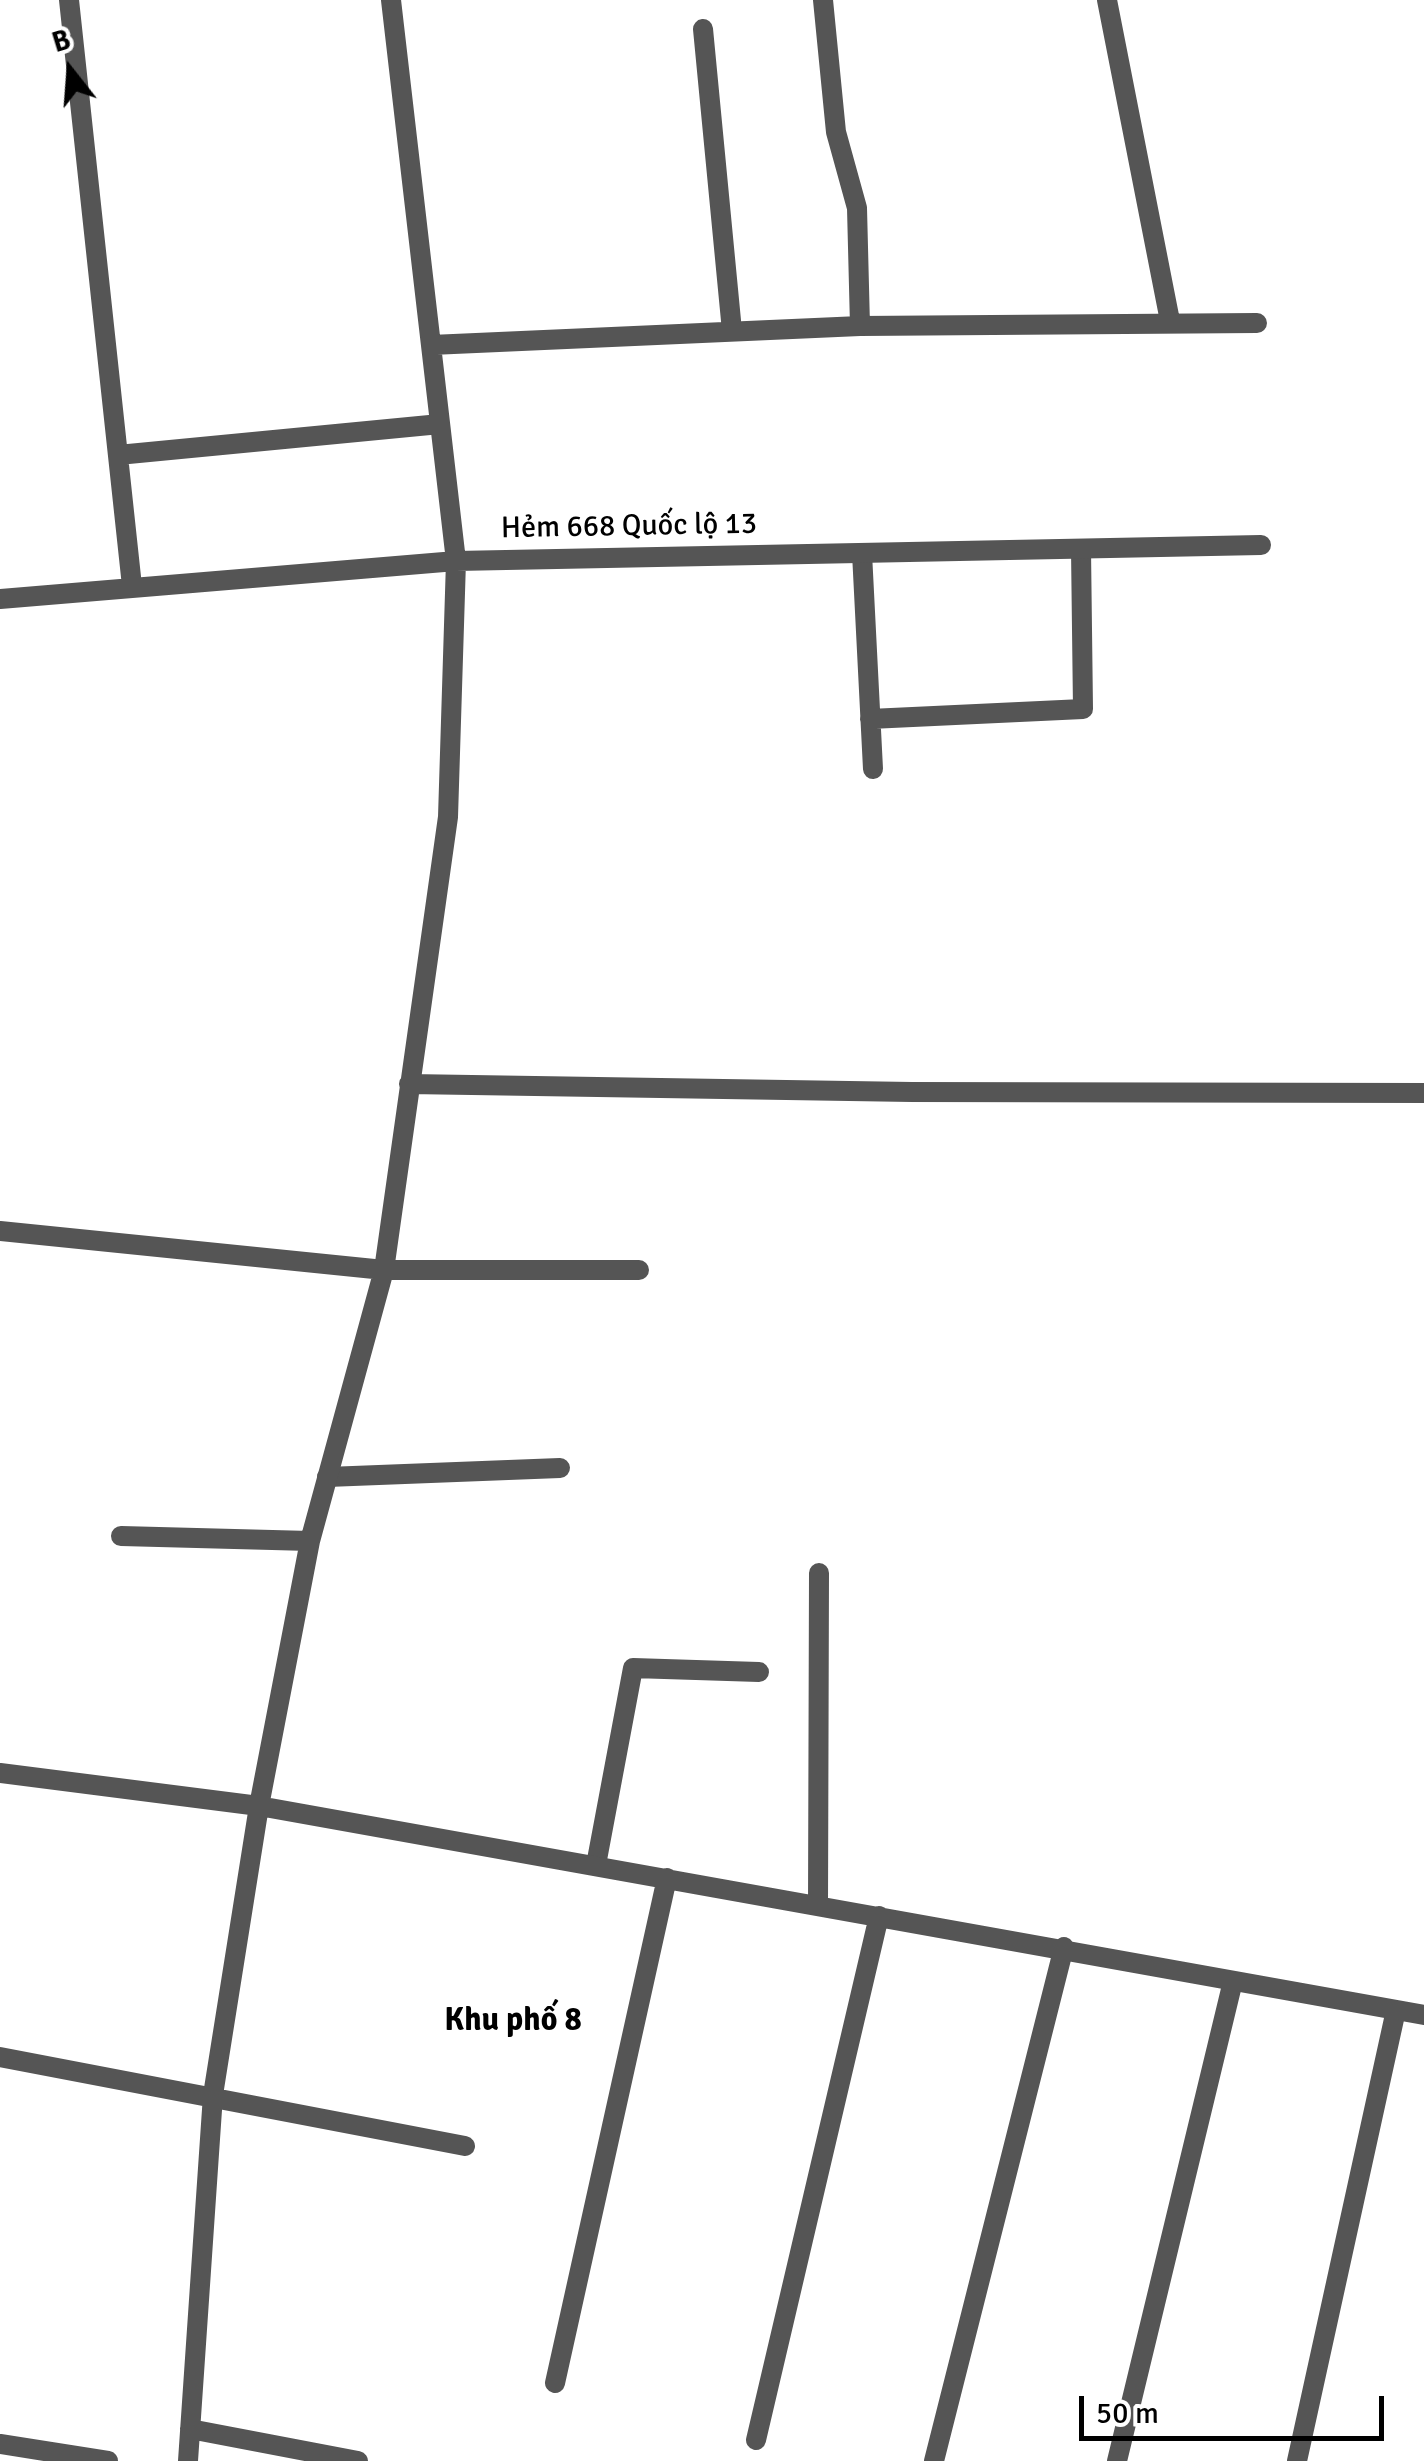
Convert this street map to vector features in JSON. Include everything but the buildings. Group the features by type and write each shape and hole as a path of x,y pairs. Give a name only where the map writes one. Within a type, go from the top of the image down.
{"street":[{"path":"69,0 132,586"},
{"path":"188,2461 213,2094 259,1806 310,1541 384,1270 448,817 456,560 391,0"},
{"path":"823,0 836,132 857,208 860,326"},
{"path":"1107,0 1170,321"},
{"path":"703,29 732,331"},
{"path":"431,345 860,326 1257,323"},
{"path":"118,455 440,424"},
{"name":"Hẻm 668 Quốc lộ 13","path":"0,599 456,560 1261,545"},
{"path":"870,718 1083,708 1082,549"},
{"path":"862,553 873,768"},
{"path":"410,1084 932,1092 1424,1093"},
{"path":"0,1231 384,1270 639,1270"},
{"path":"327,1477 560,1468"},
{"path":"121,1536 310,1541"},
{"path":"818,1572 818,1905"},
{"path":"596,1865 634,1668 759,1672"},
{"path":"0,1773 259,1806 1064,1947 1424,2015"},
{"path":"556,2383 667,1878"},
{"path":"756,2440 880,1916"},
{"path":"934,2461 1064,1947"},
{"path":"1117,2461 1233,1981"},
{"path":"1297,2461 1396,2010"},
{"path":"0,2057 213,2094 465,2146"},
{"path":"190,2429 358,2461"},
{"path":"0,2444 108,2461"}],"district":[{"name":"Khu phố 8","path":"513,2022"}]}
